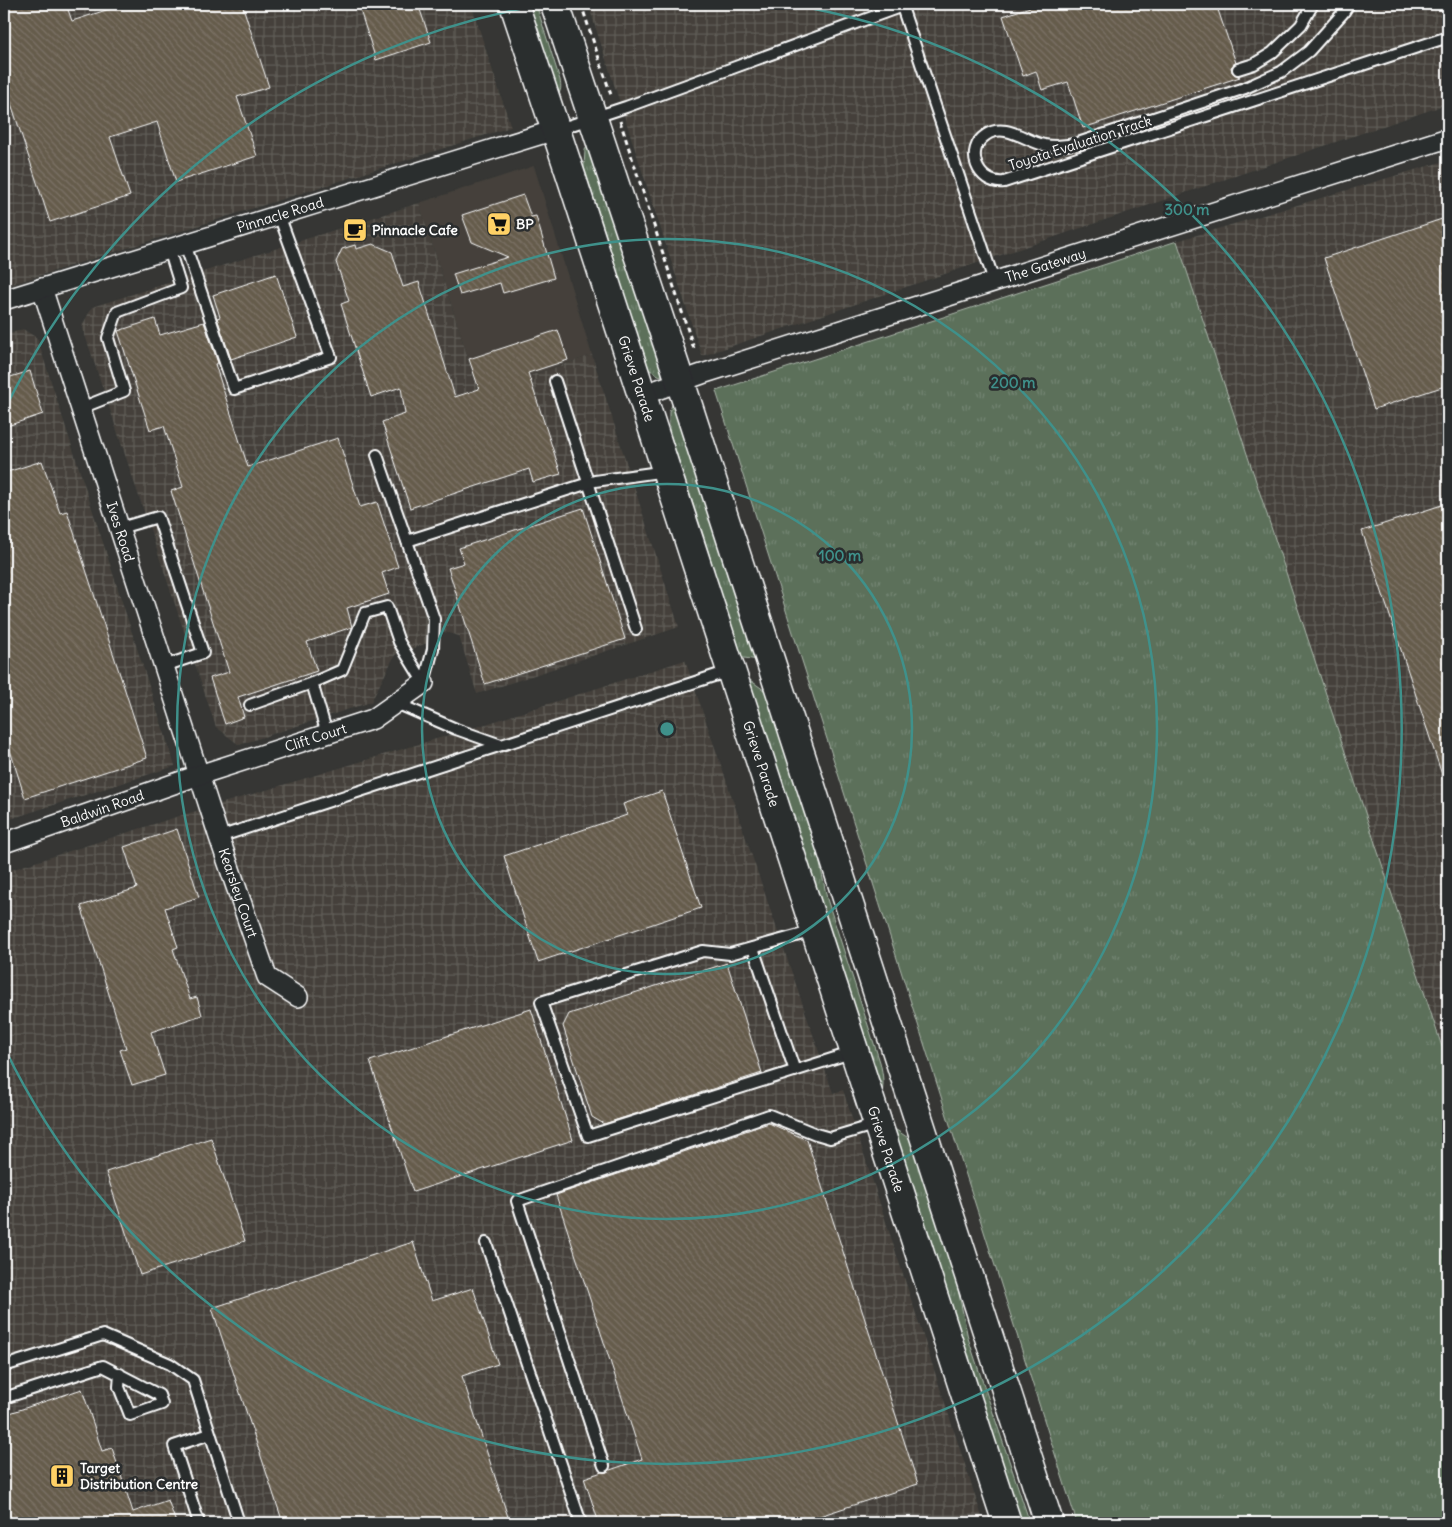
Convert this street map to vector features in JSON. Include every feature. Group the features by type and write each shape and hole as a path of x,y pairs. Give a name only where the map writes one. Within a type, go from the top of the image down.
{"main road":[{"name":"Grieve Parade","path":"514,4 1007,1523"},
{"path":"555,4 604,114 691,378 1049,1523"}],"street":[{"name":"Pinnacle Road","path":"4,300 555,130"},
{"name":"The Gateway","path":"642,395 994,281 1448,138"},
{"name":"Ives Road","path":"42,288 199,775"},
{"name":"Clift Court","path":"199,775 373,720 424,683"},
{"name":"Kearsley Court","path":"199,775 267,976 298,997"},
{"name":"Baldwin Road","path":"4,842 199,775"}],"lane":[{"path":"555,130 604,114 904,4 994,281"},
{"path":"1238,69 1254,64 1272,53 1301,25 1313,4"},
{"name":"Toyota Evaluation Track","path":"1349,4 1309,51 1281,72 1245,88 1062,147 1044,145 1006,131 998,130 987,134 979,142 975,156 976,162 982,175 998,182 1004,182 1448,37"},
{"path":"177,247 234,389 330,357 279,215"},
{"path":"81,408 124,391 108,338 118,312 181,288 177,247"},
{"path":"555,381 636,629"},
{"path":"377,455 434,619 433,648 424,683"},
{"path":"407,541 596,481 666,471"},
{"path":"120,528 158,517 203,653 164,666"},
{"path":"250,705 342,670 365,613 387,607 399,642 424,683"},
{"path":"219,837 731,670"},
{"path":"312,683 327,734"},
{"path":"396,703 456,729 501,745"},
{"path":"815,931 730,954 704,950 542,1002 588,1136 854,1052"},
{"path":"753,948 795,1071"},
{"path":"604,1466 517,1201 770,1115 830,1138 878,1123"},
{"path":"486,1242 581,1523"},
{"path":"4,1366 103,1334 170,1364 193,1380 239,1523"},
{"path":"4,1398 103,1366 120,1374 159,1394 162,1404 130,1416 119,1387 120,1374"},
{"path":"199,1523 174,1446 210,1434"}],"path":[{"path":"581,4 604,114 686,321 691,378"}],"shaded area":[{"path":"4,4 471,4 511,127 4,287"},
{"path":"588,4 1448,4 1448,104 702,356"},
{"path":"1448,160 1448,1065 1177,241"},
{"name":"BP","path":"534,166 592,355 479,393 419,203"},
{"path":"419,203 479,393 592,355 679,627 477,694 459,636 430,628 430,642 395,655 371,702 239,745 216,727 82,326 92,307"},
{"path":"23,329 37,338 175,766 4,821 4,336"},
{"path":"685,660 833,1093 843,1090 984,1523 4,1523 4,872 176,817 486,724"}],"green space":[{"path":"522,4 536,4 560,80 560,91 556,96"},
{"path":"588,145 664,374 660,376 645,367 631,339 613,257 584,167 585,150"},
{"path":"1177,241 1448,1065 1448,1523 1077,1523 716,391"},
{"path":"672,405 676,407 759,660 735,659 724,605 669,431 669,412"},
{"path":"747,678 764,690 772,704 813,829 827,899 880,1062 883,1090 880,1099"},
{"path":"893,1128 910,1139 918,1150 953,1265 968,1338 1030,1523 1016,1523"}],"building":[{"path":"4,4 66,4 72,21 125,4 242,4 269,87 237,97 257,156 176,182 157,122 110,137 130,196 50,222 4,82"},
{"path":"358,4 418,4 431,42 376,60"},
{"path":"1039,4 1216,4 1236,63 1231,67 1232,72 1240,77 1083,128 1068,82 1042,90 1036,71 1023,76 1003,16"},
{"path":"523,195 531,217 536,216 554,278 503,293 500,283 460,295 453,274 508,257 472,242 462,215"},
{"path":"1448,217 1448,385 1374,409 1324,258"},
{"path":"373,244 392,252 403,287 419,282 455,397 479,389 469,359 558,330 568,360 528,373 561,474 533,482 529,469 410,508 382,422 405,414 401,387 371,397 341,304 349,301 336,262 342,249 355,245 356,249"},
{"path":"276,274 297,337 231,359 217,318 220,317 213,295"},
{"path":"155,319 160,335 204,322 218,363 215,364 248,467 338,438 360,507 377,502 398,567 382,573 389,594 347,608 352,627 307,642 317,671 238,697 244,717 225,724 210,678 229,672 171,491 183,487 164,426 150,430 118,331"},
{"path":"30,371 43,414 4,427 4,379"},
{"path":"42,461 60,513 67,511 147,758 25,798 4,731 4,473"},
{"path":"1448,503 1448,787 1446,787 1362,531"},
{"path":"583,508 625,639 485,684 448,568 464,563 459,548"},
{"path":"662,791 701,908 538,962 504,856 627,815 623,804"},
{"path":"177,829 199,897 165,908 178,947 173,949 190,999 197,997 202,1015 151,1032 165,1075 132,1085 120,1050 126,1048 81,906 137,888 124,847"},
{"path":"727,963 762,1073 604,1124 592,1117 563,1026 569,1014"},
{"path":"531,1009 573,1140 413,1192 370,1061"},
{"path":"769,1123 807,1140 918,1484 798,1523 599,1523 584,1478 642,1459 556,1195"},
{"path":"211,1138 245,1241 140,1275 106,1172"},
{"path":"413,1242 432,1301 473,1288 498,1364 462,1376 510,1523 283,1523 212,1308"},
{"name":"Target Distribution Centre","path":"82,1389 102,1451 112,1448 133,1512 168,1500 176,1523 4,1523 4,1415"}],"place":[{"name":"BP","path":"499,224"},
{"name":"Pinnacle Cafe","path":"355,230"},
{"name":"Target Distribution Centre","path":"62,1476"}]}
